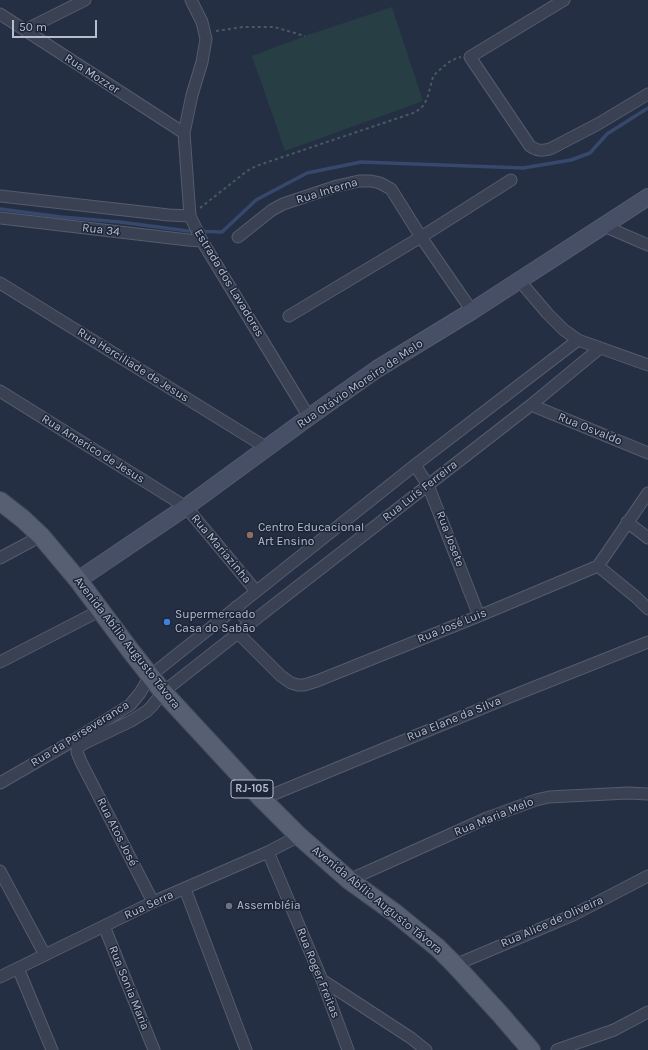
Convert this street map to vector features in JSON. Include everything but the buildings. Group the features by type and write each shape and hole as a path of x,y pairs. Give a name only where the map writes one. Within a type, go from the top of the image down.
{"main road":[{"name":"Avenida Abílio Augusto Távora","path":"0,501 23,519 41,536 78,580 163,692 262,799 299,836 349,880 438,948 500,1014 531,1050"}],"street":[{"path":"24,30 85,0"},
{"name":"Estrada dos Lavadores","path":"191,0 202,22 205,33 202,62 192,95 184,133 191,219 200,238 309,417"},
{"path":"564,0 470,57 530,146 536,150 542,151 550,149 598,124 648,94"},
{"name":"Rua Mozzer","path":"0,14 184,133"},
{"path":"289,316 421,237 511,180"},
{"name":"Rua Interna","path":"238,237 277,207 337,186 359,181 380,183 391,189 421,237 472,311"},
{"path":"0,196 169,215 191,219"},
{"name":"Rua Otávio Moreira de Melo","path":"78,580 186,507 377,369 472,311 648,197"},
{"name":"Rua 34","path":"0,218 188,240 200,238"},
{"path":"604,226 648,245"},
{"path":"519,280 547,314 564,330 578,340 648,365"},
{"name":"Rua Herciliade de Jesus","path":"0,283 267,448"},
{"name":"Rua Luís Ferreira","path":"150,676 415,465 578,340"},
{"name":"Rua Luís Ferreira","path":"81,762 77,752 80,746 131,721 143,713 152,706 163,692 531,405 600,348"},
{"name":"Rua Americo de Jesus","path":"0,391 186,507"},
{"name":"Rua Osvaldo","path":"531,405 648,453"},
{"name":"Rua Josete","path":"415,465 428,485 479,616"},
{"path":"648,493 598,566 648,608"},
{"name":"Rua Mariazinha","path":"186,507 256,591"},
{"path":"627,522 648,538"},
{"path":"0,558 41,536"},
{"name":"Rua José Luis","path":"238,633 281,676 291,683 304,685 479,616 598,566"},
{"path":"236,607 250,624"},
{"path":"0,662 101,610"},
{"name":"Rua Elane da Silva","path":"262,799 507,698 648,642"},
{"name":"Rua da Perseveranca","path":"0,783 71,742 130,705 150,676"},
{"name":"Rua Atos José","path":"81,762 153,902"},
{"name":"Rua Maria Melo","path":"349,880 487,818 536,800 549,797 628,793 648,794"},
{"name":"Rua Serra","path":"0,977 153,902 268,852 299,836"},
{"name":"Rua Roger Freitas","path":"268,852 322,980 348,1050"},
{"path":"0,871 45,955"},
{"name":"Rua Alice de Oliveira","path":"455,965 573,915 648,876"},
{"path":"185,889 246,1050"},
{"name":"Rua Sonia Maria","path":"104,926 154,1050"},
{"path":"18,968 52,1050"},
{"path":"322,980 411,1038 426,1050"},
{"path":"558,1050 614,1030 648,1012"}],"path":[{"path":"205,33 243,26 274,27 305,36"},
{"path":"191,219 247,171 256,166 416,112 423,106 427,98 431,82 436,73 449,62 457,58 464,56 470,57"}],"green space":[{"path":"392,7 423,101 285,151 252,56 305,36"}],"waterway":[{"path":"0,209 188,231 222,232 256,200 307,173 361,162 523,168 571,160 590,153 607,134 648,108"}],"place":[{"name":"Centro Educacional Art Ensino","path":"250,535"},
{"name":"Supermercado Casa do Sabão","path":"167,622"},
{"name":"Assembléia","path":"229,906"}]}
